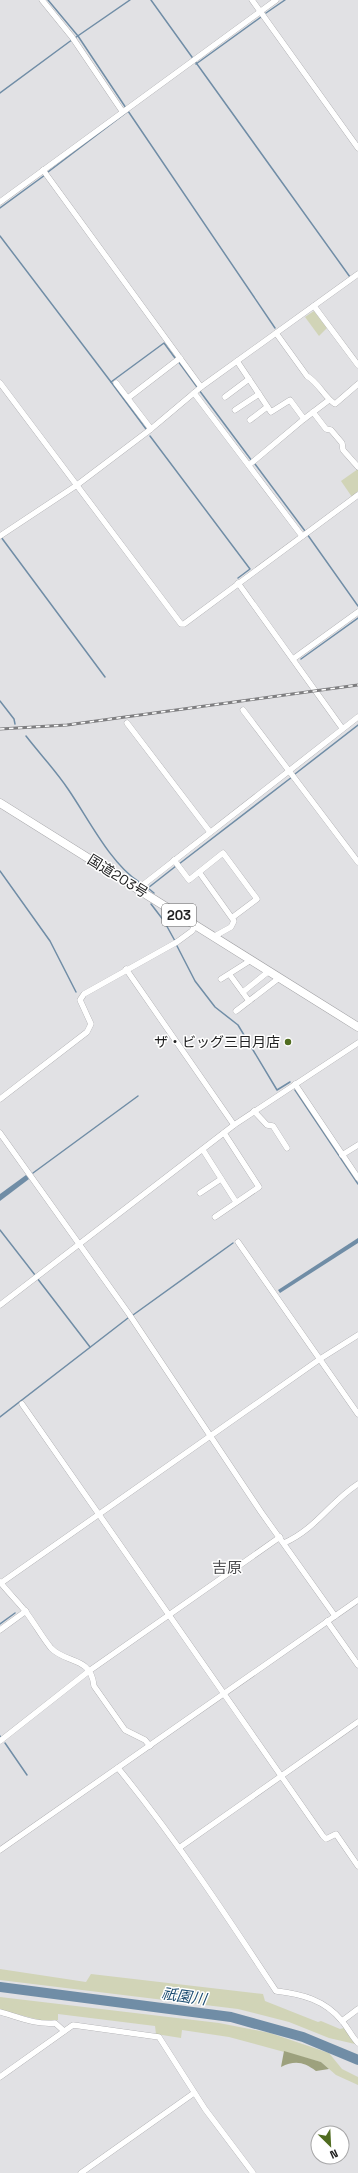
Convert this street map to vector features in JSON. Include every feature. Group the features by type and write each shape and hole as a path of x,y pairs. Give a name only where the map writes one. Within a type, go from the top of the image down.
{"highway":[{"name":"国道203号","path":"0,803 139,888 195,926 358,1027"}],"street":[{"path":"42,0 73,39 122,111"},
{"path":"252,0 358,148"},
{"path":"0,202 122,111 276,0"},
{"path":"42,170 201,387"},
{"path":"2,535 78,485 151,429 201,387 358,274"},
{"path":"314,306 358,365"},
{"path":"276,333 307,376 313,380 329,400 335,404 358,384"},
{"path":"128,398 180,358"},
{"path":"237,361 271,412 290,400 304,419"},
{"path":"225,396 249,379"},
{"path":"0,383 181,624 184,624 358,496"},
{"path":"116,383 151,429"},
{"path":"194,393 302,536"},
{"path":"235,410 258,394"},
{"path":"249,465 329,400"},
{"path":"250,420 267,407"},
{"path":"313,412 326,429 331,430 342,443 343,450 358,467"},
{"path":"238,583 342,728"},
{"path":"293,659 358,612"},
{"path":"243,710 358,862"},
{"path":"139,888 288,770 358,717"},
{"path":"127,723 210,832"},
{"path":"174,860 189,880 223,853 257,899 233,917"},
{"path":"199,872 233,917 234,921 231,926 213,937"},
{"path":"0,1099 87,1032 90,1024 81,1005 81,996 126,969 175,943 192,931 195,926"},
{"path":"220,979 251,960"},
{"path":"126,969 234,1125"},
{"path":"243,992 268,971"},
{"path":"230,974 249,1001"},
{"path":"236,1011 279,978"},
{"path":"0,1305 234,1125 358,1043"},
{"path":"295,1084 358,1178"},
{"path":"254,1111 267,1125 273,1126 287,1148"},
{"path":"0,1133 129,1314 335,1616"},
{"path":"214,1217 259,1187 224,1133"},
{"path":"342,1155 358,1145"},
{"path":"203,1150 236,1202"},
{"path":"200,1193 221,1179"},
{"path":"238,1242 358,1414"},
{"path":"150,1746 145,1740 125,1730 94,1686 93,1679 89,1671 75,1659 62,1656 52,1648 26,1611 0,1583 320,1359 358,1335"},
{"path":"22,1404 225,1693 280,1776 323,1836 326,1839 336,1834 358,1866"},
{"path":"284,1543 299,1536 311,1527 358,1484"},
{"path":"0,1742 89,1671 280,1537"},
{"path":"0,1850 358,1600"},
{"path":"0,1630 26,1611"},
{"path":"327,1621 358,1665"},
{"path":"179,1848 358,1722"},
{"path":"118,1768 150,1806 276,1991 297,1993 315,2000 330,2009 342,2021 358,2043"},
{"path":"342,2021 358,2010"},
{"path":"0,2012 10,2016 47,2024 55,2023 64,2031"},
{"path":"0,2078 73,2025 159,2037 194,2093 253,2173"},
{"path":"81,2173 194,2093"}],"green space":[{"path":"314,311 327,328 319,336 305,317"},
{"path":"358,469 358,491 352,497 341,481"},
{"path":"0,1969 86,1982 91,1974 263,1994 265,2001 318,2022 321,2021 340,2029 344,2028 355,2044 329,2038 289,2022 238,2009 0,1980"},
{"path":"0,1997 219,2023 270,2033 329,2053 342,2069 358,2077 358,2085 336,2075 321,2062 229,2037 182,2030 181,2038 156,2034 155,2026 58,2014 58,2020 48,2022 0,2010"},
{"path":"284,2051 321,2062 329,2069 316,2071 299,2063 291,2063 281,2067"}],"water":[{"path":"26,1175 29,1179 0,1201 0,1194"},
{"path":"358,1238 358,1243 280,1293 278,1290"}],"waterway":[{"path":"48,0 78,36 126,108"},
{"path":"0,93 69,42 130,0"},
{"path":"151,0 350,277"},
{"path":"266,13 285,0"},
{"path":"196,64 261,17"},
{"path":"128,111 275,328"},
{"path":"48,172 127,112"},
{"path":"0,208 45,175"},
{"path":"0,236 111,382 164,343 175,358"},
{"path":"178,361 197,387"},
{"path":"111,382 146,429"},
{"path":"199,390 252,461"},
{"path":"150,436 250,569 238,578"},
{"path":"255,464 305,531"},
{"path":"307,534 358,606"},
{"path":"1,537 105,677"},
{"path":"301,659 358,618"},
{"path":"0,701 14,719 15,724"},
{"path":"295,774 358,725"},
{"path":"26,736 63,782 118,864 139,882"},
{"path":"179,864 292,777"},
{"path":"154,893 148,888 176,866"},
{"path":"0,871 50,941 76,992"},
{"path":"151,904 164,921 175,941"},
{"path":"176,944 195,981 215,1007 238,1025 277,1090 290,1082"},
{"path":"295,1090 358,1184"},
{"path":"33,1173 138,1096"},
{"path":"0,1230 35,1275"},
{"path":"133,1315 233,1243"},
{"path":"37,1278 90,1347"},
{"path":"0,1417 128,1318"},
{"path":"0,1624 15,1613"},
{"path":"5,1743 27,1775"},
{"name":"祇園川","path":"0,1987 231,2017 303,2037 358,2060"}],"railway":[{"path":"0,729 67,725 358,685"}],"place":[{"name":"ザ・ビッグ三日月店","path":"288,1042"}],"district":[{"name":"吉原","path":"227,1567"}]}
